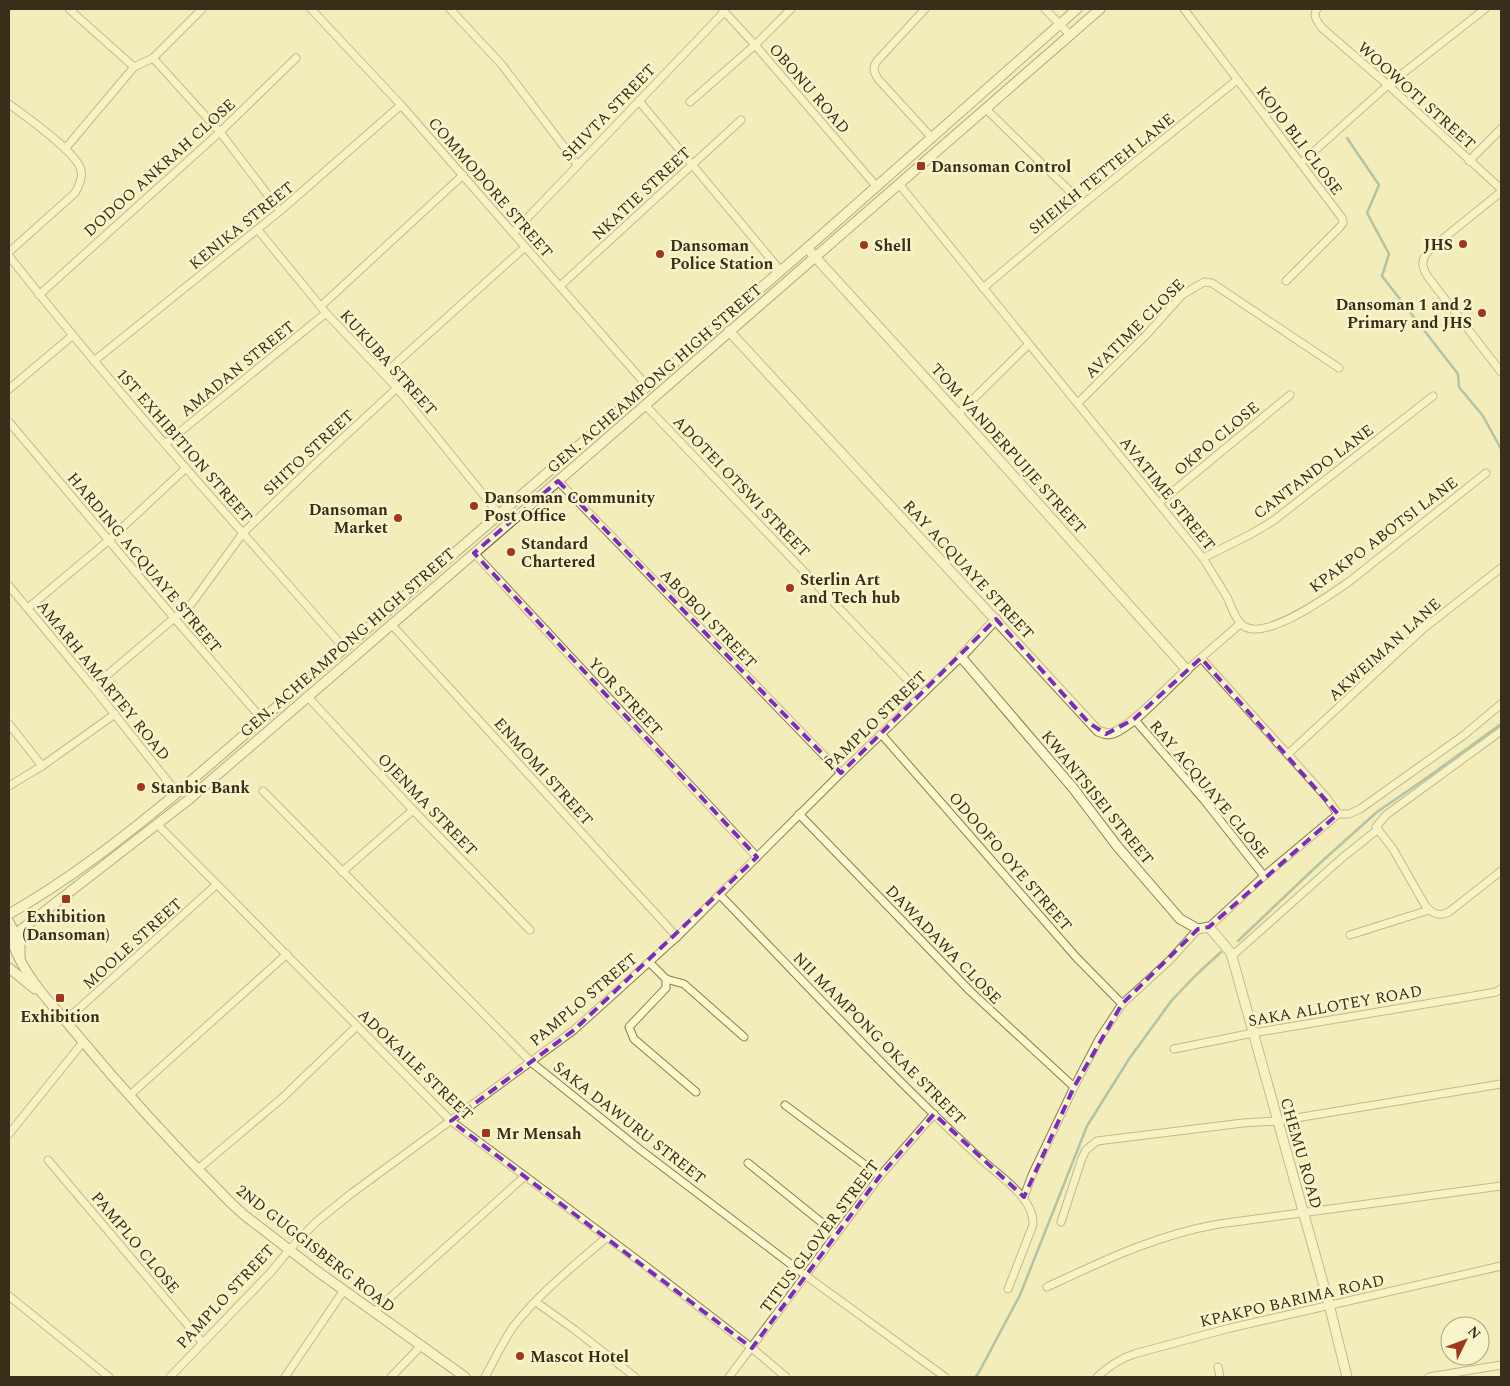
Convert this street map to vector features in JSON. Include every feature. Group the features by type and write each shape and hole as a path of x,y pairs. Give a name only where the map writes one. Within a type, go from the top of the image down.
{"main road":[{"name":"GEN. ACHEAMPONG HIGH STREET","path":"9,914 67,878 177,793 648,387 1077,9"},
{"name":"GEN. ACHEAMPONG HIGH STREET","path":"12,943 30,923 158,825 646,405 1100,9"},
{"name":"TOM VANDERPUIJE STREET","path":"807,248 1187,670"},
{"name":"RAY ACQUAYE STREET","path":"729,332 1098,731 1106,734 1112,733 1134,719 1187,670"},
{"name":"PAMPLO STREET","path":"961,658 996,620"},
{"name":"KWANTSISEI STREET","path":"961,658 1180,919 1198,929"},
{"name":"2ND GUGGISBERG ROAD","path":"9,922 14,930 12,943 41,994"},
{"path":"20,960 20,944 30,923"},
{"path":"1198,929 1209,927"},
{"name":"CHEMU ROAD","path":"1209,927 1231,954 1329,1304 1347,1377"},
{"name":"2ND GUGGISBERG ROAD","path":"9,968 41,994 66,1020 130,1095 198,1169 244,1215 289,1250 465,1377"},
{"path":"9,972 21,978"}],"street":[{"path":"69,9 134,67"},
{"name":"COMMODORE STREET","path":"311,9 401,105 648,387"},
{"path":"450,9 502,65 577,164"},
{"path":"690,102 755,45 791,9"},
{"path":"925,9 876,60 874,71 878,79 932,138"},
{"path":"1045,9 1070,35"},
{"name":"KOJO BLI CLOSE","path":"1184,9 1342,218 1343,223 1340,227 1286,281"},
{"name":"WOOWOTI STREET","path":"1317,9 1315,19 1322,28 1388,85 1501,190"},
{"path":"1301,163 1388,85 1485,9"},
{"path":"65,149 134,67 153,58 197,10"},
{"name":"SHIVTA STREET","path":"513,233 723,10"},
{"name":"OBONU ROAD","path":"723,10 877,187"},
{"path":"153,58 220,132 280,211"},
{"name":"DODOO ANKRAH CLOSE","path":"39,295 220,132 296,58"},
{"name":"SHEIKH TETTEH LANE","path":"983,288 1083,204 1237,80"},
{"path":"639,101 780,270"},
{"path":"9,104 65,149 81,169 82,177 75,193 9,254"},
{"name":"KENIKA STREET","path":"94,361 258,230 401,105"},
{"path":"985,108 1083,204"},
{"name":"NKATIE STREET","path":"560,286 741,120"},
{"path":"1469,160 1501,129"},
{"path":"321,306 463,175"},
{"name":"AVATIME STREET","path":"899,184 1203,558 1227,597 1240,624"},
{"path":"1501,190 1429,250 1422,262 1422,268 1428,277 1501,372"},
{"name":"KUKUBA STREET","path":"258,230 326,312 397,388 499,514"},
{"path":"384,374 525,247"},
{"name":"1ST EXHIBITION STREET","path":"9,254 72,336 344,648"},
{"name":"AVATIME CLOSE","path":"1078,402 1149,332 1182,296 1204,282 1212,283 1339,368"},
{"name":"AMADAN STREET","path":"165,444 326,312"},
{"path":"9,389 72,336"},
{"path":"958,414 1029,344"},
{"name":"SHITO STREET","path":"94,687 192,603 243,533 397,388"},
{"name":"OKPO CLOSE","path":"1159,503 1290,395"},
{"name":"CANTANDO LANE","path":"1203,558 1251,534 1273,520 1434,396"},
{"name":"ADOTEI OTSWI STREET","path":"646,405 922,695"},
{"name":"HARDING ACQUAYE STREET","path":"9,422 262,719"},
{"path":"28,608 109,540 186,468"},
{"name":"KPAKPO ABOTSI LANE","path":"1240,624 1258,630 1289,619 1320,601 1350,581 1486,473"},
{"name":"ABOBOI STREET","path":"558,481 841,773"},
{"name":"YOR STREET","path":"474,553 757,857"},
{"name":"AKWEIMAN LANE","path":"1288,754 1411,640 1501,568"},
{"name":"AMARH AMARTEY ROAD","path":"9,586 94,687 177,793"},
{"name":"ENMOMI STREET","path":"391,624 676,937"},
{"path":"1240,624 1200,658 1327,798 1338,814"},
{"name":"PAMPLO STREET","path":"172,1375 316,1222 574,1030 720,895 799,814 961,658"},
{"name":"RAY ACQUAYE STREET","path":"1187,670 1200,658"},
{"name":"OJENMA STREET","path":"308,696 413,810 530,930"},
{"path":"1209,927 1264,876 1338,814 1349,814 1360,809 1464,735 1501,704"},
{"path":"9,786 42,766 115,714"},
{"name":"RAY ACQUAYE CLOSE","path":"1134,719 1204,800 1264,876"},
{"path":"9,724 42,766"},
{"path":"1501,731 1386,815 1377,825 1378,830 1393,849 1427,908 1436,914 1443,915 1450,912 1501,871"},
{"name":"ODOOFO OYE STREET","path":"882,735 1064,943 1122,1004"},
{"name":"SAKA DAWURU STREET","path":"263,791 531,1062 638,1148 805,1275 945,1377"},
{"path":"342,872 413,810"},
{"name":"DAWADAWA CLOSE","path":"799,814 970,992 1074,1087"},
{"name":"ADOKAILE STREET","path":"158,825 451,1121 607,1237 752,1348 786,1377"},
{"path":"1231,954 1342,858 1378,830"},
{"name":"MOOLE STREET","path":"66,1020 216,885"},
{"name":"NII MAMPONG OKAE STREET","path":"720,895 878,1060 966,1146 1024,1197"},
{"path":"1350,936 1427,908"},
{"path":"1008,1289 1033,1225 1032,1214 1024,1197 1032,1175 1099,1039 1122,1004 1170,960 1198,929"},
{"path":"130,1095 287,954"},
{"path":"649,962 666,979 684,984 744,1038"},
{"path":"666,979 666,988 629,1027 634,1039 696,1092"},
{"name":"SAKA ALLOTEY ROAD","path":"1174,1049 1253,1032 1479,995 1496,992 1501,989"},
{"path":"198,1169 281,1099 358,1026"},
{"path":"9,1134 83,1042"},
{"path":"1061,1222 1082,1158 1086,1150 1097,1141 1243,1123 1278,1122 1501,1084"},
{"path":"785,1105 880,1176"},
{"name":"TITUS GLOVER STREET","path":"729,1377 880,1176 934,1114"},
{"name":"PAMPLO CLOSE","path":"48,1160 203,1343"},
{"path":"748,1163 836,1234"},
{"path":"374,1312 525,1176"},
{"path":"1047,1287 1135,1247 1188,1230 1303,1212 1501,1186"},
{"path":"485,1377 512,1330 536,1302 607,1237"},
{"name":"KPAKPO BARIMA ROAD","path":"1097,1377 1110,1365 1134,1354 1329,1304 1501,1266"},
{"path":"284,1377 344,1290"},
{"path":"9,1296 109,1377"},
{"path":"536,1302 635,1377"},
{"path":"391,1377 421,1346"},
{"path":"1429,1377 1501,1365"},
{"path":"1218,1367 1220,1377"},
{"path":"172,1375 182,1377"}],"highlighted area":[{"path":"558,481 841,773 996,619 1089,723 1106,734 1134,719 1201,658 1338,814 1209,927 1198,929 1122,1004 1074,1087 1024,1197 934,1114 880,1176 752,1348 451,1121 574,1030 757,857 474,553"}],"waterway":[{"path":"1347,138 1379,185 1367,213 1389,254 1382,276 1458,374 1459,387 1483,416 1501,449"},
{"path":"1238,941 1377,812 1501,724"},
{"path":"975,1377 1020,1295 1087,1126 1129,1059 1172,1000 1221,952"}],"place":[{"name":"Dansoman Control","path":"921,166"},
{"name":"JHS","path":"1463,244"},
{"name":"Shell","path":"864,245"},
{"name":"Dansoman Police Station","path":"660,254"},
{"name":"Dansoman 1 and 2 Primary and JHS","path":"1482,313"},
{"name":"Dansoman Community Post Office","path":"474,506"},
{"name":"Dansoman Market","path":"398,518"},
{"name":"Standard Chartered","path":"511,552"},
{"name":"Sterlin Art and Tech hub","path":"790,588"},
{"name":"Stanbic Bank","path":"141,787"},
{"name":"Exhibition (Dansoman)","path":"66,899"},
{"name":"Exhibition","path":"60,998"},
{"name":"Mr Mensah","path":"486,1133"},
{"name":"Mascot Hotel","path":"520,1356"}]}
